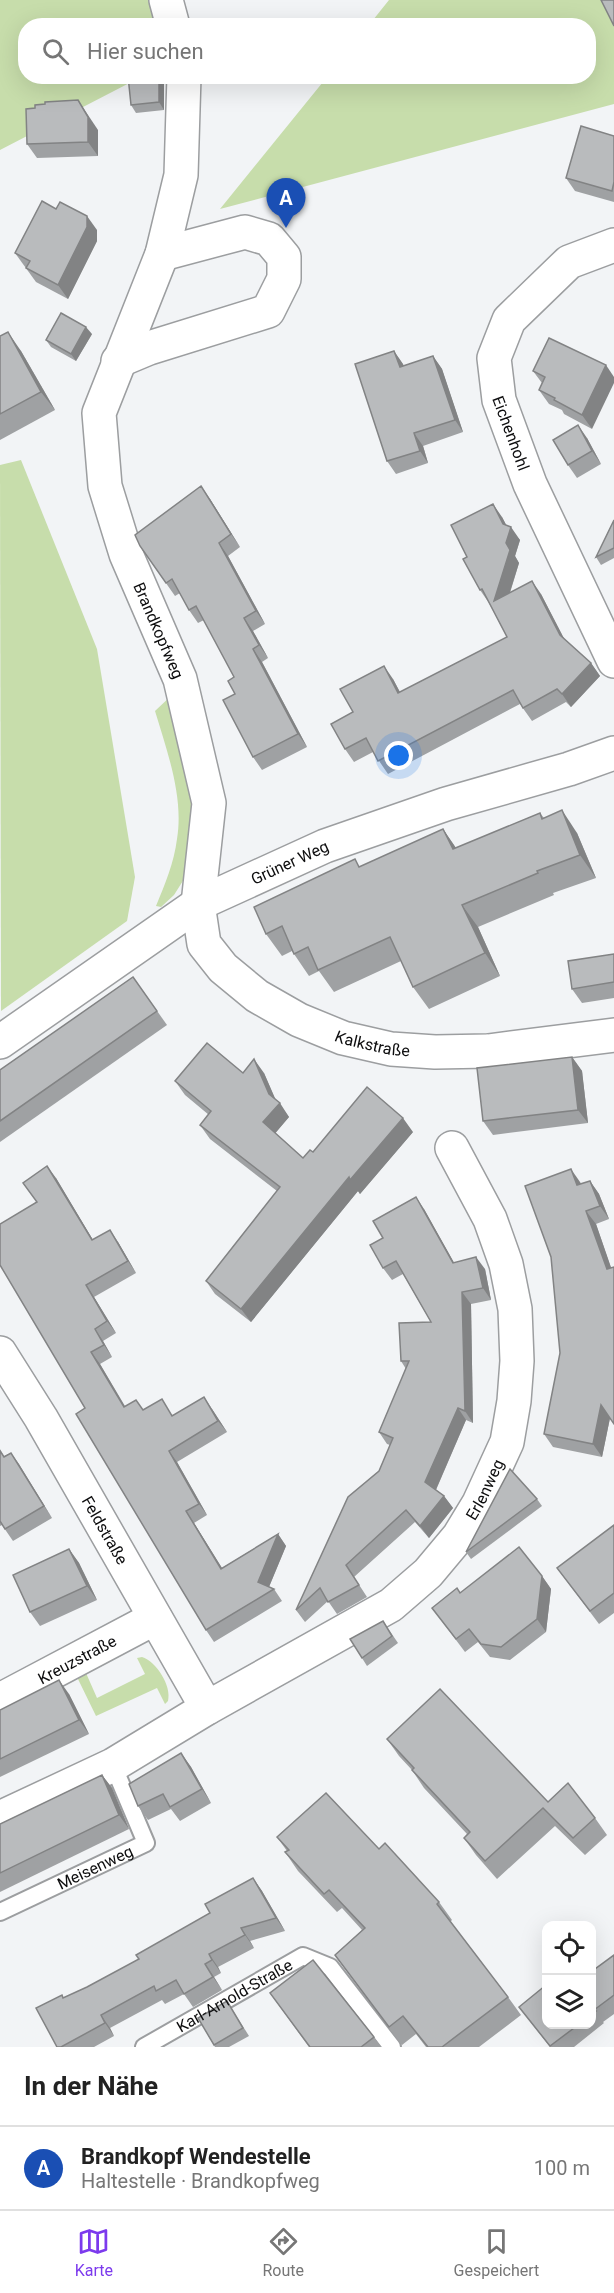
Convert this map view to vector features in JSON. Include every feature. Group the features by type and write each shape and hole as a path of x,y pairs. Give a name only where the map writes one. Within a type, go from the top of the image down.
{"street":[{"path":"166,0 171,18"},
{"name":"Brandkopfweg","path":"184,84 181,175 162,254 99,413 105,486 126,554 180,680 209,803 198,904"},
{"path":"118,361 149,348 268,311 284,279 284,257 269,239 244,232 162,254"},
{"name":"Eichenhohl","path":"614,245 569,262 509,320 494,358 499,400 531,484 614,662"},
{"name":"Grüner Weg","path":"0,1042 198,904 325,846 446,804 569,769 614,753"},
{"name":"Kalkstraße","path":"198,904 204,944 223,968 266,1001 299,1020 343,1038 391,1049 435,1052 488,1051 614,1035"},
{"name":"Erlenweg","path":"207,1708 391,1605 428,1573 459,1536 496,1469 507,1442 514,1401 517,1361 515,1309 506,1264 490,1219 452,1148"},
{"name":"Feldstraße","path":"0,1353 41,1418 207,1708"},
{"name":"Kreuzstraße","path":"0,1700 155,1618"},
{"path":"0,1818 113,1765 207,1708"}],"lane":[{"name":"Meisenweg","path":"0,1912 146,1843 113,1765"},
{"name":"Karl-Arnold-Straße","path":"144,2047 303,1956 330,1967 392,2047"}],"green space":[{"path":"0,0 149,0 153,18 18,18 18,84 127,84 0,150"},
{"path":"389,0 614,0 614,104 220,209 321,84 596,84 596,18 375,18"},
{"path":"21,460 97,649 135,877 127,921 1,1011 0,465"},
{"path":"172,695 194,811 186,876 174,895 161,907 156,906 174,856 179,823 173,774 155,711"},
{"path":"142,1657 153,1663 162,1675 168,1688 168,1701 165,1704 157,1688 96,1716 77,1677 86,1673 97,1698 145,1674 137,1658"}],"building":[{"path":"601,0 614,0 614,26"},
{"path":"129,84 159,84 159,102 131,105"},
{"path":"78,100 88,117 88,142 27,144 26,109 35,108 35,105 45,104 45,102"},
{"path":"581,126 614,136 612,191 566,178"},
{"path":"42,201 56,209 60,202 87,216 87,227 58,285 26,268 30,261 15,253"},
{"path":"61,313 86,327 71,354 46,340"},
{"path":"8,332 41,392 0,414 0,336"},
{"path":"549,338 606,365 582,415 539,390 545,377 533,371"},
{"path":"394,351 400,367 433,356 455,420 414,433 420,451 387,461 355,364"},
{"path":"578,425 592,451 568,465 553,440"},
{"path":"201,486 231,534 219,543 256,611 244,618 259,645 253,649 298,734 253,757 223,700 235,694 228,681 234,677 196,606 189,610 172,579 166,583 135,535"},
{"path":"493,504 503,524 511,527 506,543 510,550 494,601 532,581 560,635 591,663 562,694 557,689 523,708 513,690 378,761 366,738 345,749 331,724 353,712 340,689 384,666 398,693 507,637 482,589 480,590 463,559 467,557 451,525"},
{"path":"614,520 614,548 596,557"},
{"path":"562,810 580,855 537,871 538,873 462,905 485,953 413,987 390,937 318,970 308,947 294,954 282,926 266,934 254,907 355,859 359,867 443,829 453,849 540,813 542,819"},
{"path":"614,954 614,982 572,989 568,961"},
{"path":"133,977 157,1011 0,1121 0,1070"},
{"path":"207,1043 243,1073 254,1059 269,1094 280,1103 263,1122 303,1158 310,1150 313,1152 367,1087 403,1118 350,1180 349,1177 241,1309 206,1281 280,1187 200,1125 211,1111 175,1081"},
{"path":"572,1057 578,1110 483,1121 477,1068"},
{"path":"47,1166 92,1240 110,1230 128,1261 86,1285 107,1321 95,1329 104,1345 91,1352 124,1407 136,1400 143,1410 162,1399 172,1416 204,1397 218,1421 169,1451 199,1504 186,1511 221,1569 278,1534 258,1582 274,1589 206,1630 76,1414 85,1408 0,1265 0,1224 37,1202 23,1183"},
{"path":"571,1169 577,1185 590,1181 600,1206 586,1211 607,1269 614,1267 614,1424 601,1405 593,1444 544,1434 560,1353 551,1257 525,1186"},
{"path":"416,1197 453,1263 476,1257 483,1288 462,1292 465,1411 458,1408 425,1482 444,1496 420,1526 406,1510 346,1565 359,1585 328,1602 320,1588 296,1610 348,1497 379,1471 393,1438 379,1432 409,1361 401,1361 399,1323 431,1322 396,1261 383,1268 370,1245 383,1238 373,1221"},
{"path":"0,1451 4,1457 11,1453 44,1506 5,1529 0,1521"},
{"path":"510,1469 537,1499 466,1552"},
{"path":"614,1525 614,1593 590,1611 557,1568"},
{"path":"519,1547 542,1576 537,1619 501,1647 481,1644 469,1629 456,1639 432,1608 457,1588 460,1593"},
{"path":"69,1549 87,1586 30,1612 13,1575"},
{"path":"383,1621 392,1636 362,1658 350,1639"},
{"path":"59,1680 79,1720 0,1759 0,1710"},
{"path":"440,1689 548,1802 568,1783 595,1818 573,1838 543,1808 485,1861 464,1838 470,1832 412,1770 414,1768 387,1739"},
{"path":"181,1753 202,1789 170,1807 163,1794 138,1806 129,1784"},
{"path":"102,1775 119,1815 0,1873 0,1824"},
{"path":"326,1793 379,1849 385,1843 439,1902 437,1904 508,1997 442,2047 428,2047 403,2016 389,2027 335,1955 365,1928 329,1890 324,1894 285,1852 289,1850 277,1837"},
{"path":"253,1878 276,1918 241,1928 245,1935 209,1954 212,1960 205,1964 213,1977 184,1994 176,1980 156,1991 154,1986 101,2015 105,2023 57,2047 36,2008 62,1995 63,1998 87,1987 139,1959 136,1955 210,1913 205,1904"},
{"path":"614,1955 614,1995 596,2008 596,1975 596,1968"},
{"path":"313,1960 374,2037 361,2047 310,2047 270,1993"},
{"path":"542,1988 542,2029 573,2029 550,2046 519,2007"},
{"path":"227,2001 243,2028 214,2045 198,2018"}],"place":[{"name":"Brandkopf Wendestelle","path":"286,228"}]}
